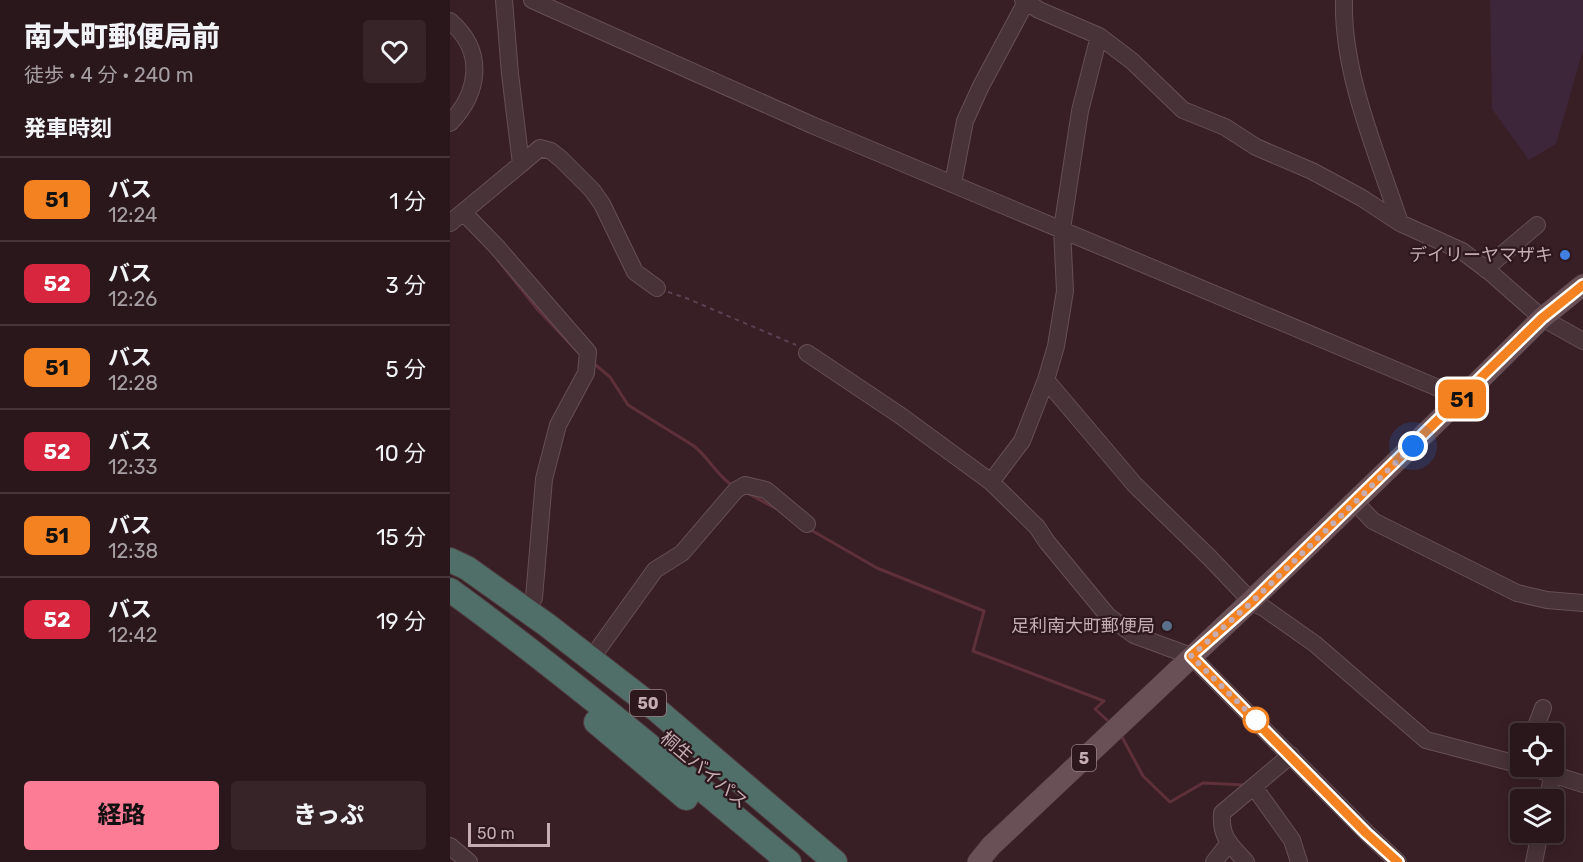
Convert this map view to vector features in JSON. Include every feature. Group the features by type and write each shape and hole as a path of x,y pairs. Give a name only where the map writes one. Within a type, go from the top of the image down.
{"highway":[{"name":"50","path":"450,560 467,568 525,610 658,711 835,862"},
{"name":"桐生バイパス","path":"450,568 539,634 814,862"},
{"name":"桐生バイパス","path":"450,590 528,647 634,732 789,862"},
{"name":"50","path":"450,601 765,862"}],"main road":[{"name":"5","path":"978,862 990,846 1191,656 1252,602 1542,318 1583,285"}],"street":[{"path":"504,0 521,164"},
{"path":"532,0 812,124 1462,398"},
{"path":"1344,0 1344,25 1357,91 1400,223"},
{"path":"952,183 965,121 981,86 1030,2 1099,36 1132,61 1183,110 1225,127 1256,147 1312,171 1362,198 1400,223 1462,251 1542,318 1583,341"},
{"path":"450,6 455,26 468,44 474,63 475,80 470,96 460,113 450,123"},
{"path":"991,482 1022,441 1046,380 1056,346 1065,291 1062,229 1080,111 1099,36"},
{"path":"525,610 534,598 544,479 558,425 586,373 588,352 496,246 456,218 540,147 551,151 561,159 592,190 602,204 635,272 657,288"},
{"path":"1485,268 1537,225"},
{"path":"807,353 901,416 991,482 1037,527 1108,616 1134,635 1191,656 1366,833 1398,862"},
{"path":"1046,380 1135,485 1252,602 1315,644 1426,740 1510,762"},
{"path":"591,659 655,570 682,553 736,490 745,485 766,489 807,524"},
{"path":"1355,502 1373,521 1517,592 1547,600 1583,603"},
{"path":"1537,723 1543,708"},
{"path":"1246,862 1228,844 1221,827 1222,813 1291,755"},
{"path":"1562,777 1583,784"},
{"path":"1254,787 1292,840 1299,862"},
{"path":"1534,862 1538,843"},
{"path":"1214,862 1228,844"},
{"path":"450,846 469,862"}],"path":[{"path":"657,288 790,341 807,353"}],"shaded area":[{"path":"1490,0 1583,0 1583,50 1556,144 1529,160 1492,109"}],"waterway":[{"path":"498,260 538,310 576,350"},
{"path":"592,362 610,377 628,405 694,446 729,483"},
{"path":"749,494 777,509"},
{"path":"811,530 877,568 984,611 973,651 1104,701 1095,709 1107,720"},
{"path":"1122,737 1143,776 1170,802 1203,783 1246,785"}],"bus line":[{"name":"51","path":"1398,862 1366,833 1191,656 1252,602 1542,318 1583,285"}],"place":[{"name":"デイリーヤマザキ","path":"1565,255"},
{"name":"足利南大町郵便局","path":"1167,626"}],"route":[{"path":"1256,720 1258,722 1191,656 1252,602 1413,446"}]}
